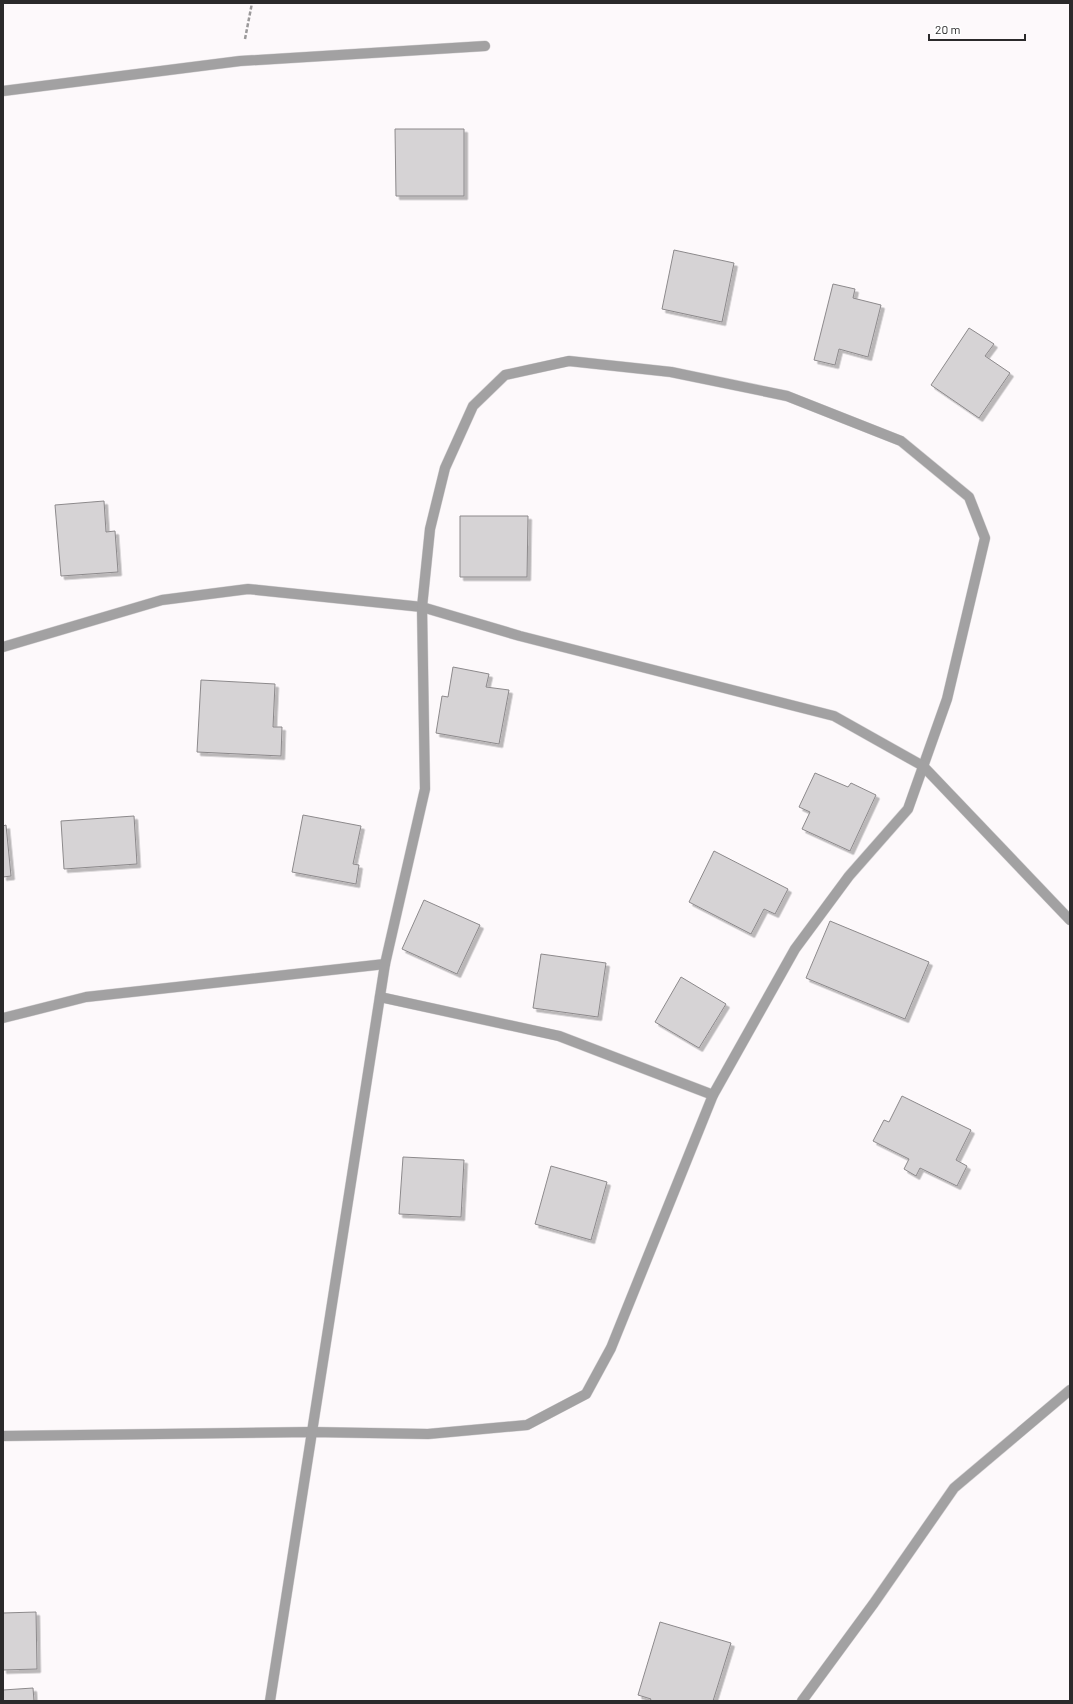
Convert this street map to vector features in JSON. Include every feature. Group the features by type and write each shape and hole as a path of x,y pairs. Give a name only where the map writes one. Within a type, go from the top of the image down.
{"street":[{"path":"3,91 240,61 485,46"},
{"path":"3,1436 311,1432 428,1434 527,1425 586,1394 611,1348 713,1095 795,949 849,876 908,809 947,699 985,538 969,497 901,441 786,396 671,372 569,361 505,375 473,406 445,468 430,529 422,607 425,789 385,964 311,1432 270,1701"},
{"path":"3,647 162,600 248,589 422,607 520,636 834,716 923,766 1070,920"},
{"path":"3,1018 86,997 385,964"},
{"path":"380,997 560,1036 713,1095"},
{"path":"802,1701 874,1603 954,1488 1070,1390"}],"path":[{"path":"240,61 252,3"}],"building":[{"path":"395,129 464,129 464,196 396,196"},
{"path":"674,250 734,263 722,322 662,309"},
{"path":"833,284 855,289 853,298 881,305 868,357 839,349 835,365 814,360"},
{"path":"969,328 994,344 985,356 1010,373 979,418 931,385"},
{"path":"104,501 106,532 115,531 118,572 61,576 55,505"},
{"path":"460,516 528,516 527,577 460,577"},
{"path":"453,667 489,674 486,687 509,690 499,744 436,733 442,696 448,697"},
{"path":"201,680 275,684 273,727 282,727 281,756 197,752"},
{"path":"815,773 848,787 851,783 876,795 850,851 802,829 810,812 799,807"},
{"path":"303,815 361,826 353,864 359,865 356,884 292,872"},
{"path":"134,816 137,864 64,869 61,821"},
{"path":"6,825 11,876 3,877 3,826"},
{"path":"714,851 788,889 775,914 764,909 751,934 689,902"},
{"path":"424,900 480,925 457,974 402,949"},
{"path":"830,921 929,962 905,1019 806,978"},
{"path":"541,954 606,963 598,1017 533,1008"},
{"path":"681,977 726,1004 699,1048 655,1022"},
{"path":"902,1096 971,1130 956,1160 967,1166 957,1186 920,1168 916,1176 904,1169 909,1159 873,1141 884,1120 889,1122"},
{"path":"403,1157 464,1160 461,1217 399,1214"},
{"path":"551,1166 607,1182 591,1240 535,1224"},
{"path":"36,1612 37,1669 3,1670 3,1613"},
{"path":"660,1622 731,1643 713,1701 650,1701 651,1699 638,1695"},
{"path":"33,1688 34,1701 3,1701 3,1690"}]}
